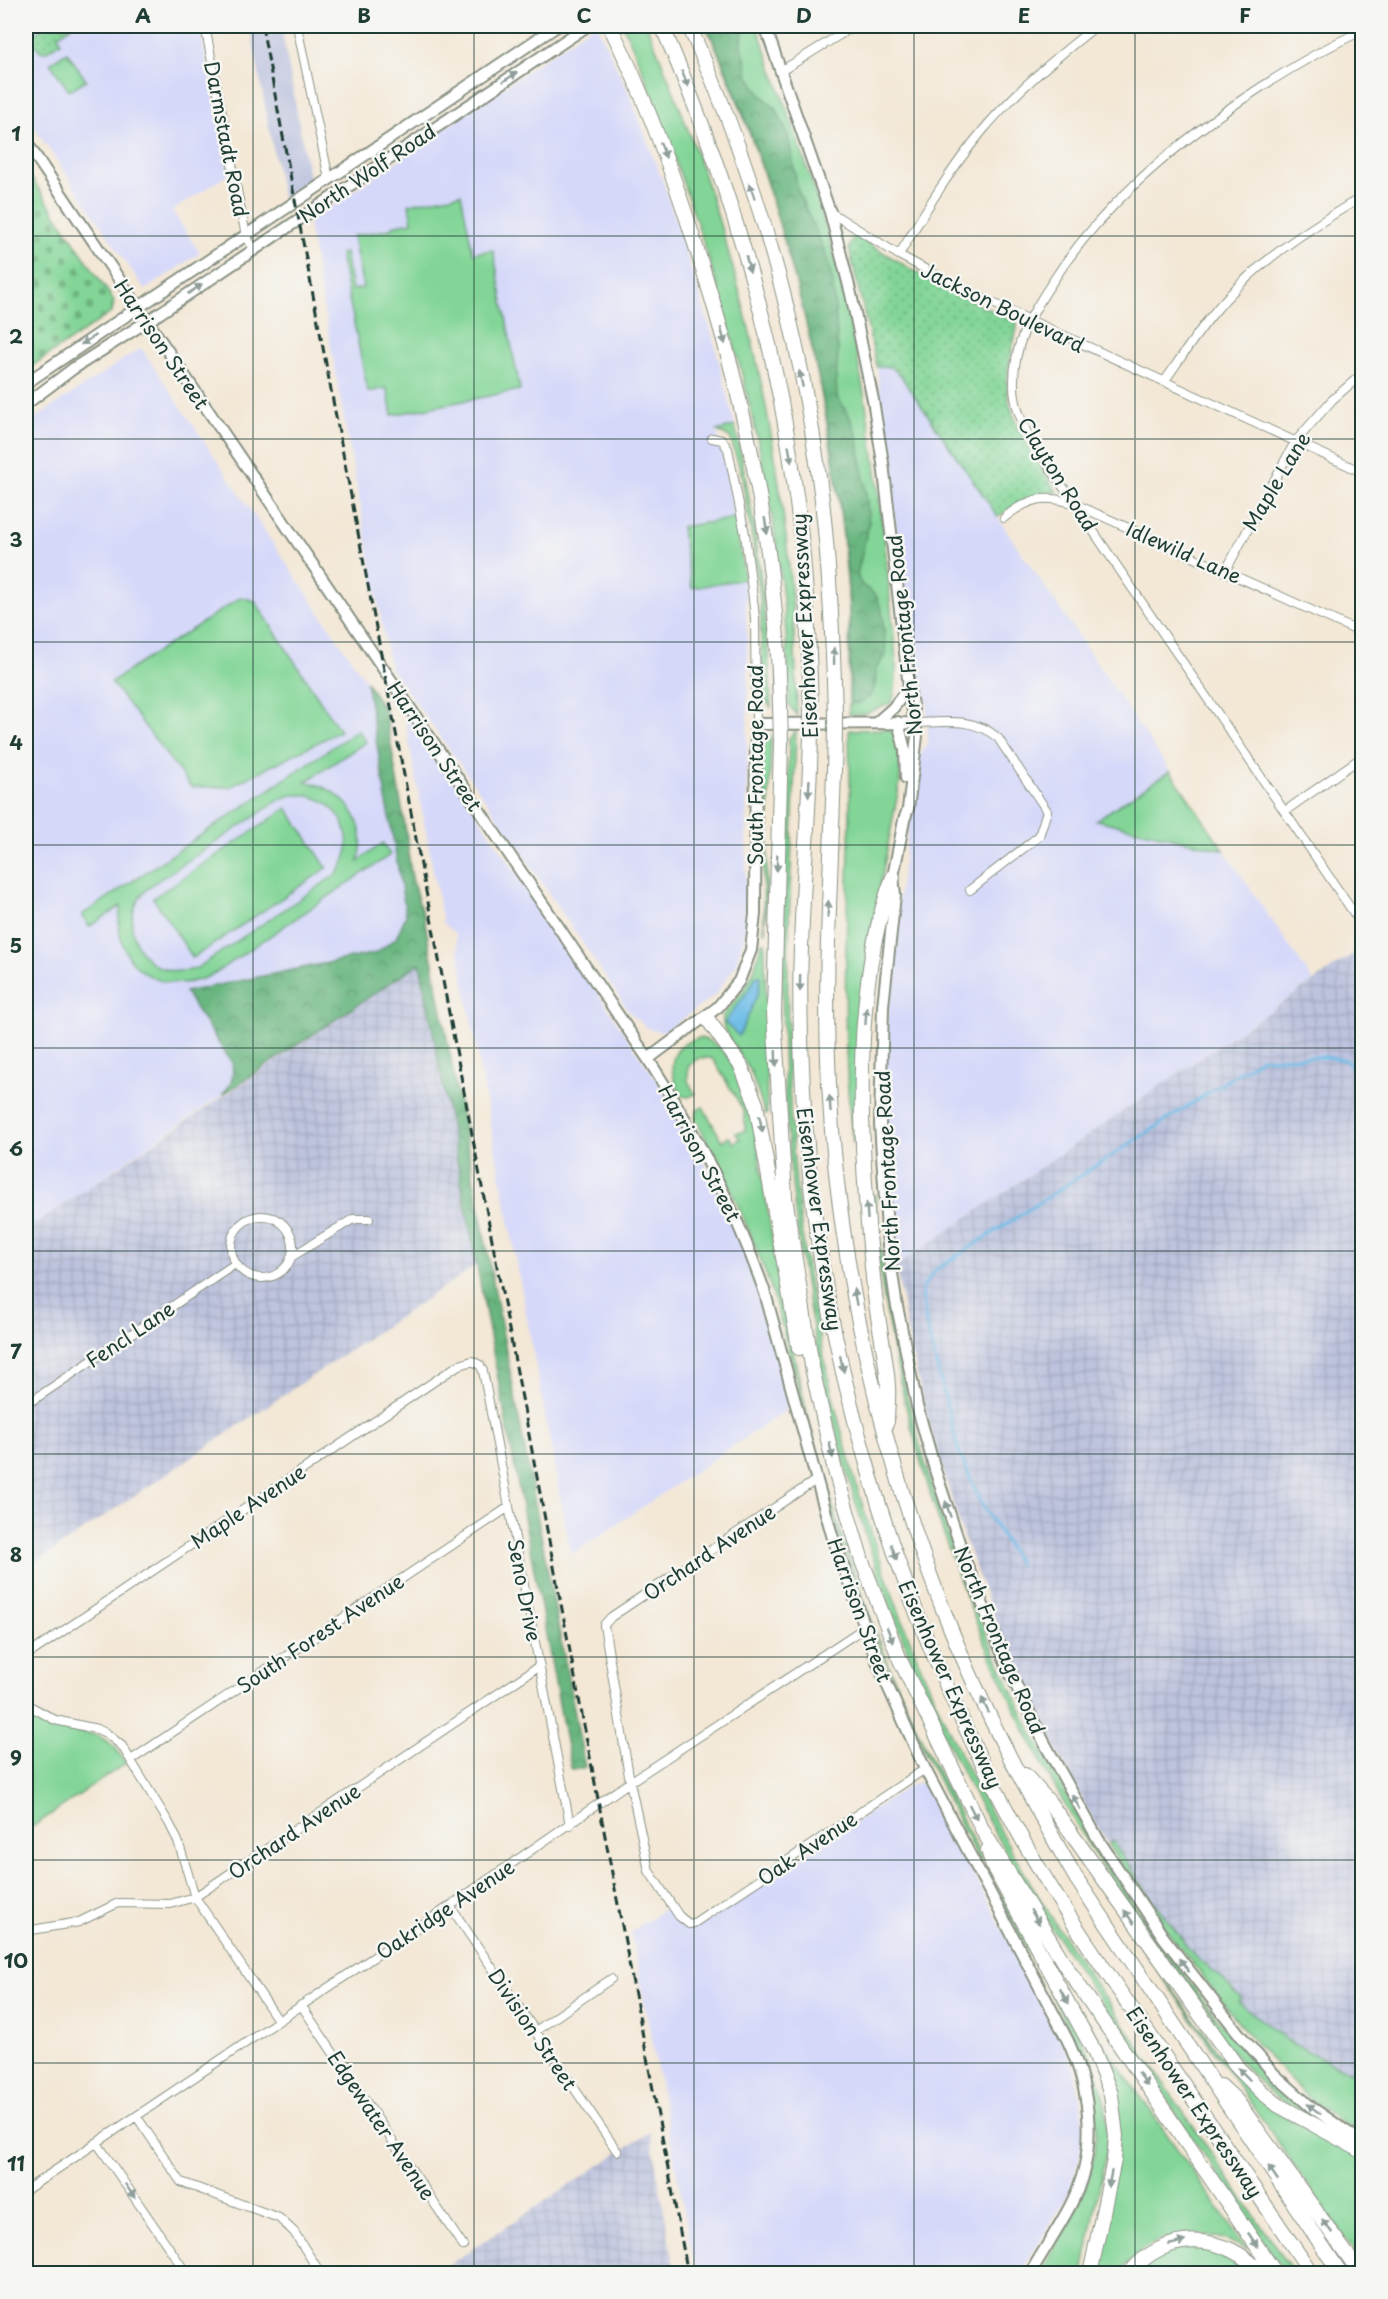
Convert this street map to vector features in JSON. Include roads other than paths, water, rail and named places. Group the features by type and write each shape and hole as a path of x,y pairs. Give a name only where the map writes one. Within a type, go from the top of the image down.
{"highway":[{"name":"Eisenhower Expressway","path":"662,26 699,114 729,199 756,292 776,377 795,487 802,540 810,652 811,715 800,1003 804,1109 824,1272 837,1343 851,1407 881,1514 934,1656 979,1755 1016,1828 1087,1943 1312,2274"},
{"name":"Eisenhower Expressway","path":"689,26 723,105 759,211 792,332 821,491 831,596 835,714 827,918 826,987 829,1084 841,1207 853,1287 886,1436 950,1627 1010,1758 1039,1814 1076,1878 1341,2274"},
{"path":"613,32 651,118 680,198 718,319 742,408 770,550 779,647 781,742 774,1002 777,1090 785,1197 813,1372 835,1471 866,1572 900,1660 983,1831 1067,1968 1276,2274"},
{"path":"886,1436 889,1387 875,1296 864,1164 863,1048 877,933 893,877"},
{"path":"706,1017 741,1066 756,1104 800,1351 813,1372"},
{"path":"1010,1758 1049,1802 1238,2068 1278,2105 1362,2151"},
{"path":"983,1831 993,1866 1094,2051 1111,2094 1116,2136 1114,2160 1090,2274"},
{"path":"1207,2073 1236,2100 1361,2274"},
{"path":"1129,2274 1154,2251 1177,2242 1190,2240 1211,2242 1231,2249 1250,2261 1262,2274"}],"main road":[{"name":"North Wolf Road","path":"26,383 557,26"},
{"name":"North Wolf Road","path":"26,404 74,368 587,26"},
{"path":"765,26 830,212"},
{"name":"Harrison Street","path":"26,142 648,1059 702,1146 724,1189 753,1258 778,1335 832,1535 864,1628 925,1769 1079,2065 1085,2088 1089,2128 1084,2169 1070,2206 1030,2274"},
{"path":"329,179 339,191"},
{"name":"North Frontage Road","path":"830,212 851,294 873,400 891,522 909,687 917,736 909,808 904,820 893,877 895,896 887,950 880,1062 880,1142 888,1245 903,1346 917,1406 965,1560 995,1636 1029,1713 1074,1799 1132,1892 1191,1974 1275,2075 1311,2107 1362,2142"},
{"path":"877,722 893,708 909,687"},
{"path":"898,722 907,770 904,820"},
{"path":"756,724 916,723"},
{"name":"South Frontage Road","path":"648,1059 718,1007 739,981 751,950 755,914 756,724"},
{"path":"26,2263 33,2274"}],"street":[{"name":"Darmstadt Road","path":"205,26 246,236 254,249"},
{"path":"297,26 329,179"},
{"path":"781,71 854,26"},
{"path":"899,255 933,196 985,128 1038,75 1096,26"},
{"name":"Clayton Road","path":"1362,32 1329,47 1275,77 1202,128 1151,168 1118,200 1068,259 1028,320 1015,369 1014,386 1016,407 1029,437 1362,925"},
{"path":"1164,382 1212,314 1234,291 1297,238 1362,197"},
{"name":"Jackson Boulevard","path":"830,212 899,255 960,288 1362,472"},
{"name":"Maple Lane","path":"1226,570 1295,442 1332,400 1362,374"},
{"name":"South Frontage Road","path":"712,438 722,440 728,449 745,534 755,618 756,724"},
{"name":"Idlewild Lane","path":"1004,518 1024,504 1036,500 1058,499 1074,504 1226,570 1362,633"},
{"path":"916,723 960,722 976,724 987,729 998,738 1047,811 1039,836 970,890"},
{"path":"1284,811 1362,757"},
{"path":"258,1216 273,1218 285,1227 292,1240 291,1257 284,1269 269,1278 261,1279 246,1275 235,1264 231,1251 233,1234 243,1222 258,1216"},
{"path":"291,1257 353,1219 369,1219"},
{"name":"Fencl Lane","path":"26,1405 235,1264"},
{"name":"Seno Drive","path":"472,1361 480,1365 483,1371 570,1825"},
{"name":"Maple Avenue","path":"26,1656 457,1366 472,1361"},
{"name":"Orchard Avenue","path":"630,1782 604,1625 611,1617 816,1480"},
{"name":"South Forest Avenue","path":"131,1760 509,1507"},
{"name":"Oakridge Avenue","path":"26,2190 570,1825 630,1782 864,1628"},
{"name":"Orchard Avenue","path":"26,1931 79,1922 118,1903 154,1905 177,1903 195,1897 539,1666"},
{"path":"26,1704 54,1720 97,1729 122,1746 178,1841 195,1897 278,2020"},
{"name":"Oak Avenue","path":"630,1782 648,1870 679,1916 689,1924 702,1919 925,1769"},
{"name":"Division Street","path":"450,1906 617,2151"},
{"path":"534,2032 611,1979"},
{"name":"Edgewater Avenue","path":"301,2005 463,2246"},
{"path":"137,2117 181,2182 279,2218 294,2232 321,2274"},
{"path":"97,2143 187,2274"}],"water":[{"path":"756,976 760,976 759,991 739,1036 725,1023"}],"waterway":[{"path":"1019,1564 983,1506 959,1453 926,1324 922,1290 934,1271 1262,1058 1326,1057 1345,1060 1362,1077"}],"railway":[{"path":"262,26 688,2274"}]}
